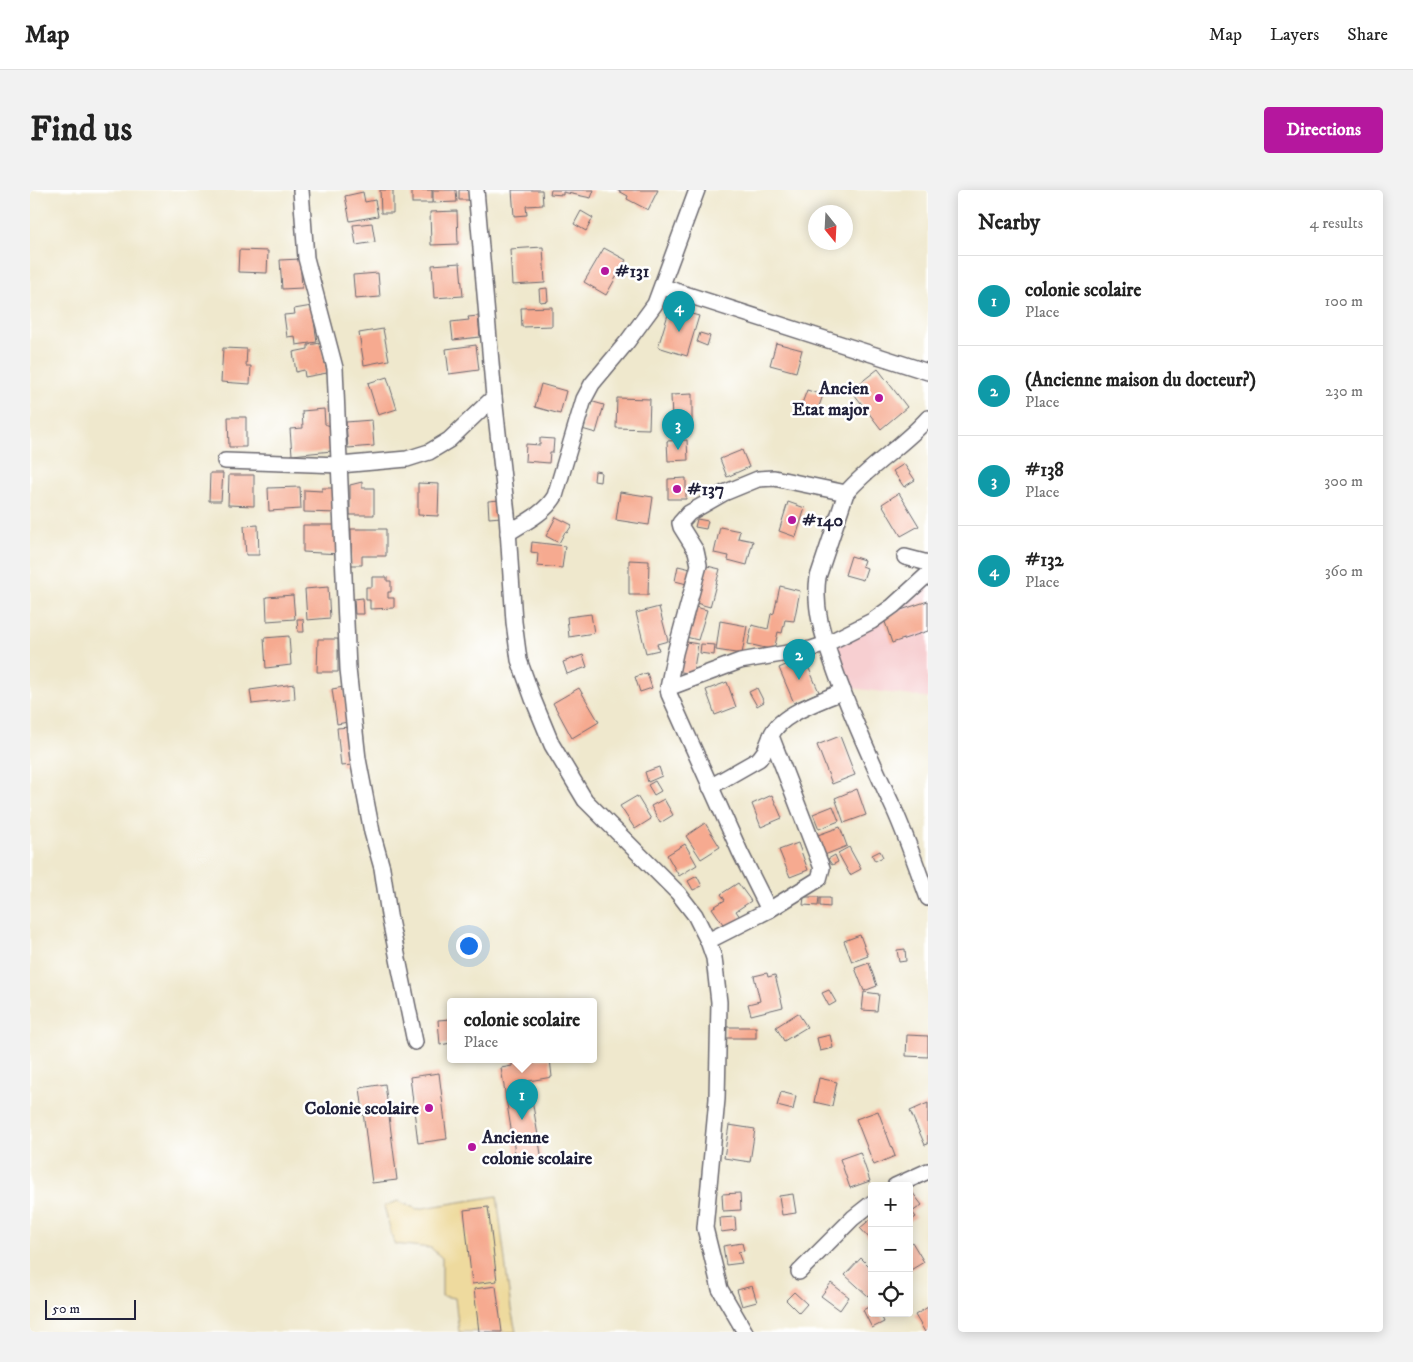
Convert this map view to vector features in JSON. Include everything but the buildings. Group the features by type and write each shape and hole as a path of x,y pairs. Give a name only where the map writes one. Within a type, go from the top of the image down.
{"street":[{"path":"301,190 306,258 335,368 348,670 358,759 372,832 382,868 389,915 415,1042"},
{"path":"476,190 508,533 514,622 519,660 552,745 568,775 585,800 678,893 695,915 708,941 717,974 719,1002 717,1099 704,1228 720,1288 745,1332"},
{"path":"508,533 550,504 555,496 584,398 592,384 655,304 663,287 667,269 697,190"},
{"path":"663,287 928,372"},
{"path":"225,461 340,465 407,459 429,452 449,440 494,397"},
{"path":"928,418 910,437 854,484 846,493 818,577 816,591 817,606 826,644 843,692 859,735 895,811 928,898"},
{"path":"769,910 710,787 669,694 668,688 676,653 699,565 696,551 680,523 689,513 724,493 744,483 758,479 774,478 846,493"},
{"path":"905,557 928,563"},
{"path":"668,688 726,665 811,649 826,644 872,621 908,595 928,574"},
{"path":"710,787 759,759 765,751 773,729 779,723 791,715 843,692"},
{"path":"708,941 769,910 819,879 822,868 771,736"},
{"path":"904,1182 928,1171"},
{"path":"799,1272 853,1218 868,1206"}],"shaded area":[{"path":"928,585 928,698 844,687 830,645 897,608"}],"sand":[{"path":"497,1196 511,1309 516,1332 459,1332 455,1298 442,1296 442,1258 431,1248 394,1244 384,1206 398,1201 417,1209"}],"place":[{"name":"#131","path":"605,271"},
{"name":"#132","path":"679,332"},
{"name":"Ancien Etat major","path":"879,398"},
{"name":"#138","path":"678,450"},
{"name":"#137","path":"677,489"},
{"name":"#140","path":"792,520"},
{"name":"(Ancienne maison du docteur?)","path":"799,680"},
{"name":"Colonie scolaire","path":"429,1108"},
{"name":"colonie scolaire","path":"522,1120"},
{"name":"Ancienne colonie scolaire","path":"472,1147"}]}
